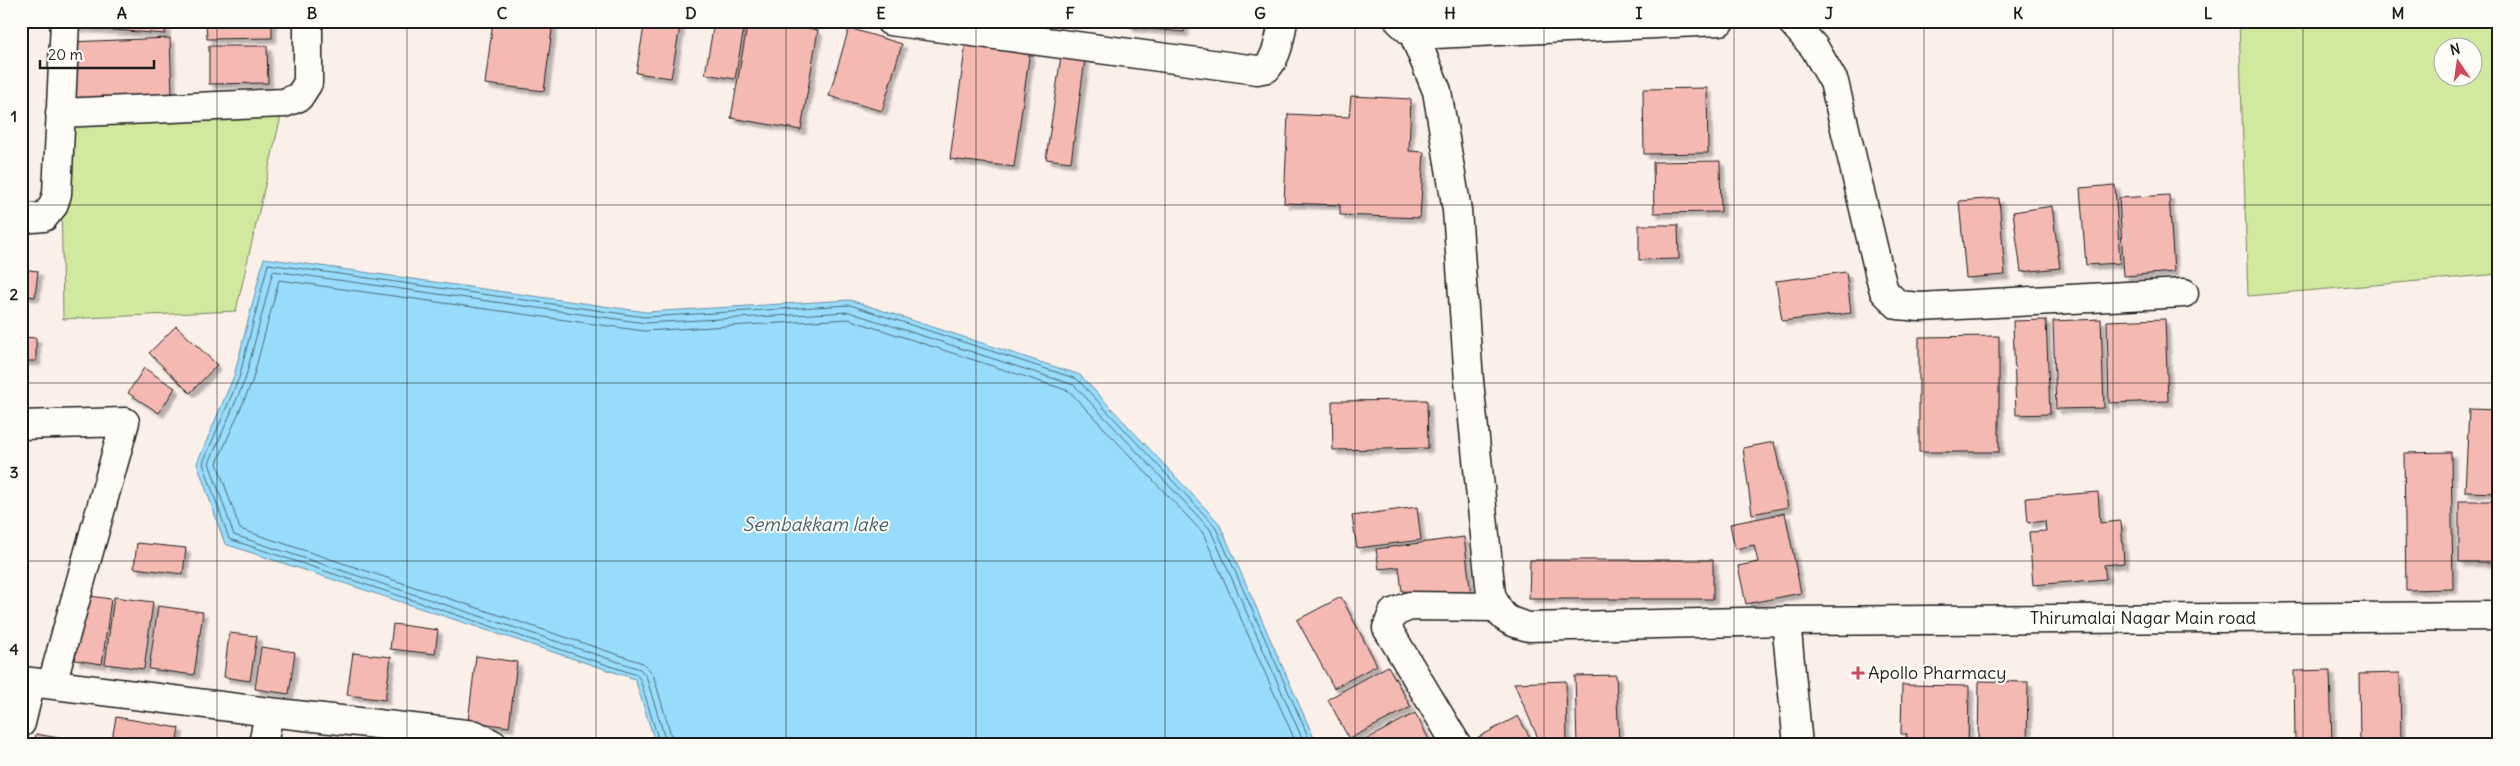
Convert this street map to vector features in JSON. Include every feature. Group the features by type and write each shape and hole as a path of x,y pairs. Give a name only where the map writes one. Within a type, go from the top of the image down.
{"street":[{"path":"21,218 44,217 53,206 57,194 65,21"},
{"path":"60,113 284,103 299,97 308,83 308,21"},
{"path":"890,21 1257,70 1267,68 1272,61 1283,21"},
{"path":"1456,745 1387,628 1393,613 1410,606 1496,607 1491,594 1469,380 1457,210 1437,91 1406,28 1720,21"},
{"path":"1791,21 1814,47 1834,82 1884,290 1898,305 1920,307 2184,293"},
{"path":"21,425 125,422 21,724"},
{"name":"Thirumalai Nagar Main road","path":"1496,607 1507,622 1530,627 1786,621 2499,616"},
{"path":"1786,621 1798,745"},
{"path":"35,683 269,712 475,734 494,745"},
{"path":"263,745 269,712"}],"green space":[{"path":"2239,21 2499,21 2499,274 2248,296"},
{"path":"284,103 236,311 63,319 60,113"}],"water":[{"name":"Sembakkam lake","path":"264,258 646,312 850,300 1080,375 1219,523 1317,745 656,745 635,679 225,544 197,463 234,376"}],"building":[{"path":"75,21 166,21 165,34 75,27"},
{"path":"206,21 272,21 272,38 207,39"},
{"path":"493,21 553,22 544,91 485,84"},
{"path":"645,21 681,21 671,78 636,73"},
{"path":"748,21 769,21 818,30 801,130 731,118"},
{"path":"1129,21 1185,21 1184,32 1129,27"},
{"path":"714,23 744,28 735,79 705,74"},
{"path":"849,28 902,44 882,111 829,96"},
{"path":"170,38 172,96 72,101 69,42"},
{"path":"966,42 1030,50 1014,167 950,159"},
{"path":"209,46 267,46 268,83 209,84"},
{"path":"1061,56 1085,59 1071,162 1046,159"},
{"path":"1707,88 1708,153 1644,154 1643,89"},
{"path":"1351,96 1411,99 1409,151 1424,152 1420,218 1340,215 1340,205 1284,203 1288,114 1349,117"},
{"path":"1720,161 1721,212 1654,213 1653,162"},
{"path":"2115,185 2120,263 2086,265 2080,188"},
{"path":"2169,195 2174,272 2124,276 2119,198"},
{"path":"1999,198 2005,275 1966,278 1959,201"},
{"path":"2052,206 2060,268 2021,272 2013,212"},
{"path":"1639,225 1678,225 1679,259 1639,260"},
{"path":"21,269 38,271 35,297 21,295"},
{"path":"1846,272 1851,313 1782,321 1776,281"},
{"path":"2101,319 2104,408 2056,409 2053,321"},
{"path":"2165,319 2168,401 2109,403 2107,321"},
{"path":"2046,320 2050,414 2016,415 2013,321"},
{"path":"176,326 217,365 190,393 149,353"},
{"path":"1999,336 1999,452 1919,452 1919,337"},
{"path":"21,337 36,338 36,361 21,361"},
{"path":"144,368 175,388 159,413 128,393"},
{"path":"1427,400 1428,448 1333,450 1332,401"},
{"path":"2469,409 2499,410 2499,493 2465,492"},
{"path":"1774,442 1788,507 1752,514 1743,448"},
{"path":"2451,452 2453,589 2406,590 2404,453"},
{"path":"2098,492 2100,523 2121,521 2124,563 2104,565 2106,579 2033,585 2029,532 2046,531 2045,521 2028,523 2026,498"},
{"path":"2459,501 2493,501 2494,562 2459,562"},
{"path":"1417,507 1421,540 1357,548 1352,516"},
{"path":"1785,513 1801,593 1746,604 1738,566 1758,562 1754,545 1735,549 1730,524"},
{"path":"1464,537 1471,596 1402,591 1399,567 1379,569 1376,549"},
{"path":"137,543 186,548 183,574 134,568"},
{"path":"1530,560 1713,560 1713,599 1529,599"},
{"path":"83,595 111,599 102,664 75,660"},
{"path":"114,597 153,602 144,669 105,664"},
{"path":"1341,597 1377,665 1334,688 1297,620"},
{"path":"158,606 203,612 194,675 149,669"},
{"path":"393,624 438,630 435,654 390,649"},
{"path":"229,633 257,636 250,681 224,677"},
{"path":"261,647 295,652 289,694 255,689"},
{"path":"353,653 391,657 385,700 347,695"},
{"path":"476,656 517,662 509,727 468,721"},
{"path":"1388,666 1411,707 1349,739 1328,699"},
{"path":"2330,670 2332,745 2282,745 2295,744 2294,671"},
{"path":"2400,673 2401,745 2360,745 2359,674"},
{"path":"1616,675 1619,745 1577,745 1575,676"},
{"path":"1566,681 1567,745 1541,745 1514,683"},
{"path":"1979,681 2028,682 2027,745 1978,745"},
{"path":"1902,685 1969,686 1968,745 1907,745 1907,734 1901,734"},
{"path":"1415,713 1432,745 1356,745"},
{"path":"1518,716 1534,745 1478,745 1475,739"},
{"path":"116,717 179,728 176,745 111,745"},
{"path":"36,734 87,743 86,745 34,745"}],"place":[{"name":"Apollo Pharmacy","path":"1858,673"}]}
